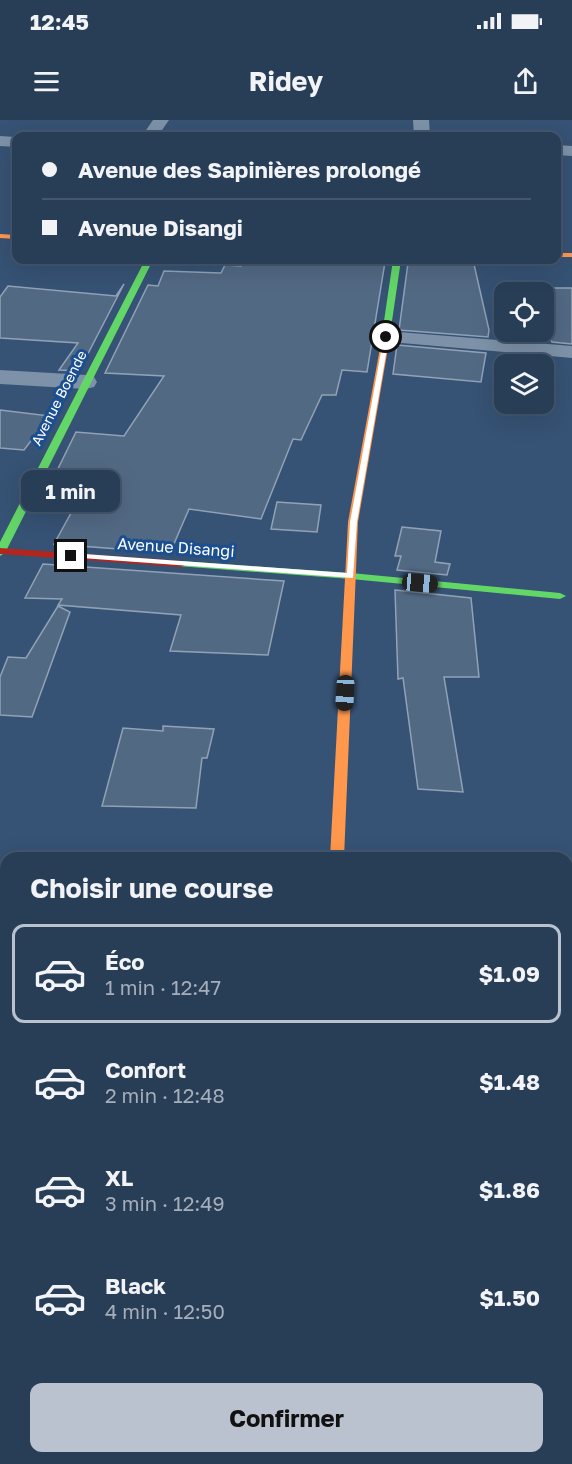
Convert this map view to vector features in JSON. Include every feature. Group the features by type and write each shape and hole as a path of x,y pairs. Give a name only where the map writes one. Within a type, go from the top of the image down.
{"street":[{"name":"Avenue Boende","path":"0,551 147,264"},
{"path":"337,852 353,522 386,337 395,264"},
{"path":"386,337 572,352"},
{"path":"0,377 86,382"},
{"name":"Avenue Disangi","path":"0,551 351,576 560,596"}],"building":[{"path":"242,264 385,264 367,372 342,370 336,395 322,395 301,440 293,439 261,519 189,509 170,553 54,544 82,493 47,491 76,432 124,436 164,376 105,373 148,285 158,286 164,271 221,273 225,265 241,266"},
{"path":"408,264 474,264 489,330 488,337 399,330"},
{"path":"124,284 79,371 59,370 78,343 0,338 0,297 8,286 116,296"},
{"path":"554,288 572,288 572,344 552,342 554,342"},
{"path":"397,345 486,353 481,382 393,374"},
{"path":"0,410 50,416 24,450 0,448"},
{"path":"277,502 321,505 317,532 271,529"},
{"path":"402,527 441,531 435,562 450,564 447,575 397,570 401,556 395,556"},
{"path":"43,564 284,581 268,655 170,651 181,615 58,605 62,599 25,598"},
{"path":"395,590 471,598 479,677 444,677 463,792 418,789 403,678 398,679"},
{"path":"58,606 70,612 32,717 0,715 0,677 8,657 26,658"},
{"path":"163,726 214,729 207,758 202,758 196,808 102,806 123,728 163,731"}],"traffic: fast":[{"path":"0,553 147,264"},
{"path":"384,348 396,264"},
{"path":"181,564 351,576 560,596"}],"traffic: slow":[{"path":"0,236 12,237"},
{"path":"561,255 572,255"},
{"path":"337,852 353,522 384,348"}],"traffic: jam":[{"path":"0,551 181,564"}],"route":[{"path":"71,556 351,576 353,522 386,337"}]}
